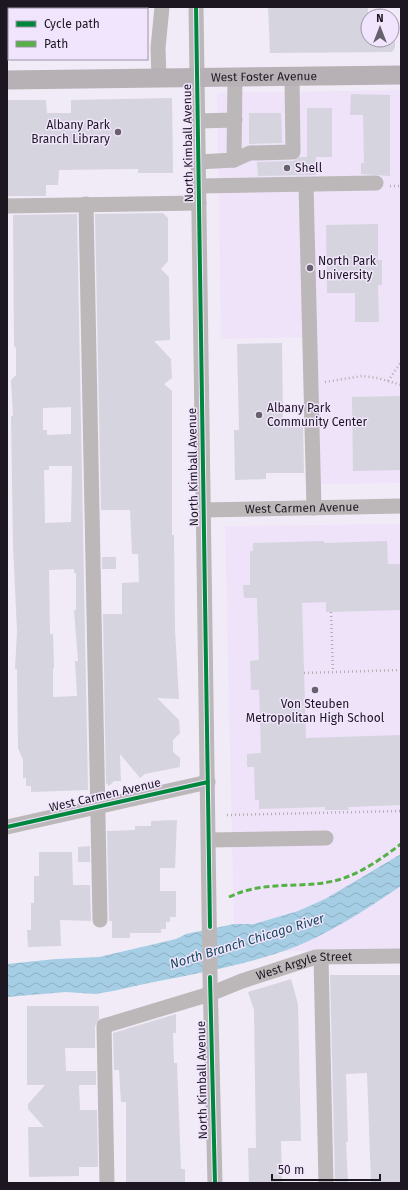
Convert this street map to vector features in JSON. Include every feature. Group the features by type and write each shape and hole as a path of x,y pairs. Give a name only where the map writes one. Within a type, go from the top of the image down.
{"main road":[{"name":"West Foster Avenue","path":"7,80 401,76"}],"street":[{"path":"159,78 158,48 162,7"},
{"name":"North Kimball Avenue","path":"196,7 210,994 215,1183"},
{"path":"198,162 234,160 250,153 293,152 292,76"},
{"path":"234,160 235,77"},
{"path":"198,121 235,120"},
{"path":"306,185 314,508"},
{"path":"199,186 381,185"},
{"path":"7,206 199,203"},
{"path":"86,204 100,920"},
{"name":"West Carmen Avenue","path":"204,510 401,506"},
{"name":"West Carmen Avenue","path":"7,828 208,782"},
{"path":"208,840 326,838"},
{"name":"West Argyle Street","path":"107,1183 104,1026 210,994 242,981 321,957 401,956"},
{"path":"321,957 326,1183"}],"path":[{"path":"381,185 401,186"},
{"path":"388,381 401,362"},
{"path":"311,383 332,382 362,376 401,385"},
{"path":"331,612 333,672"},
{"path":"304,672 401,670"},
{"path":"227,815 401,811"}],"shaded area":[{"name":"North Park University","path":"401,90 401,483 321,484 316,337 221,339 217,93"},
{"name":"Von Steuben Metropolitan High School","path":"401,524 401,854 325,899 298,911 254,924 234,924 225,526"},
{"path":"401,886 401,950 285,951 314,938"}],"water":[{"name":"North Branch Chicago River","path":"401,854 401,886 330,930 284,951 263,958 221,968 95,994 66,992 7,997 7,964 56,959 99,957 176,939 186,934 234,924 254,924 298,911 325,899"}],"building":[{"path":"268,7 368,7 360,8 360,48 395,48 392,52 270,53"},
{"path":"351,94 390,95 390,176 361,174 361,163 364,163 363,115 350,115"},
{"path":"172,98 173,173 138,173 138,169 59,170 58,185 46,185 46,196 7,196 7,100 46,100 47,113 71,113 71,100"},
{"path":"307,108 332,108 332,157 316,157 316,175 258,176 257,162 293,161 300,157 307,157"},
{"name":"Shell","path":"249,113 281,113 282,143 249,144"},
{"path":"163,213 168,218 168,261 161,269 169,277 170,340 154,341 171,359 172,378 164,384 172,391 172,535 174,535 175,630 179,699 157,698 179,720 180,733 173,740 173,752 180,758 180,767 145,774 140,778 120,754 121,781 114,781 109,786 106,783 103,614 122,614 122,583 139,582 138,554 132,554 130,510 101,510 95,214"},
{"path":"77,214 88,790 31,792 31,786 26,786 26,778 23,778 23,760 18,748 17,669 15,669 17,631 13,546 11,416 13,416 11,380 16,375 16,348 14,346 13,215","holes":["71,407 71,434 47,435 47,430 43,430 43,408","49,466 72,466 71,522 45,523 44,470 49,470","74,569 74,573 76,573 76,610 74,610 78,661 75,661 77,696 53,697 53,634 50,634 49,570"]},
{"path":"378,224 378,260 382,260 382,285 378,285 379,322 355,322 355,293 327,293 326,225"},
{"name":"Albany Park Community Center","path":"282,343 283,421 303,421 304,473 266,473 266,479 235,480 234,430 239,430 237,344"},
{"path":"401,396 401,470 353,471 352,397"},
{"name":"Von Steuben Metropolitan High School","path":"324,541 324,543 387,541 388,564 401,564 401,610 326,612 326,602 302,603 306,738 401,735 401,805 348,807 349,810 325,810 325,807 259,809 259,800 255,800 254,767 247,767 247,754 261,753 259,690 251,690 250,661 259,660 257,598 244,598 243,585 250,585 250,551 253,551 253,543"},
{"path":"102,557 116,557 116,569 102,569"},
{"path":"177,820 175,868 160,868 160,891 176,891 176,917 170,917 170,922 166,922 166,929 161,929 161,933 130,933 130,938 112,938 112,921 109,921 107,831 135,830 135,826 151,826 151,821"},
{"path":"90,846 90,862 78,862 78,847"},
{"path":"39,852 72,852 73,885 90,885 91,921 60,920 61,946 28,947 27,930 31,930 31,903 34,903 34,876 39,876"},
{"path":"330,975 401,975 401,1183 371,1183 367,1073 346,1074 348,1142 346,1142 348,1183 335,1183"},
{"path":"291,979 298,1004 301,1141 281,1141 282,1183 249,1183 248,1148 256,1148 254,1010 248,992"},
{"path":"27,1006 99,1006 99,1019 95,1026 95,1048 65,1048 66,1071 96,1071 96,1085 79,1085 80,1110 97,1110 98,1167 79,1167 79,1176 29,1177 28,1127 44,1127 28,1109 28,1104 45,1085 27,1085"},
{"path":"176,1014 176,1033 173,1033 174,1063 177,1063 181,1169 185,1169 185,1183 126,1183 126,1102 121,1102 119,1070 114,1070 113,1033"}],"marked path":[{"path":"229,897 255,888 334,881 361,871 401,844"}],"cycle path":[{"path":"196,7 210,927"},
{"path":"7,827 208,782"},
{"path":"210,977 215,1183"}],"place":[{"name":"Albany Park Branch Library","path":"118,132"},
{"name":"Shell","path":"287,168"},
{"name":"North Park University","path":"310,268"},
{"name":"Albany Park Community Center","path":"259,415"},
{"name":"Von Steuben Metropolitan High School","path":"315,690"}]}
